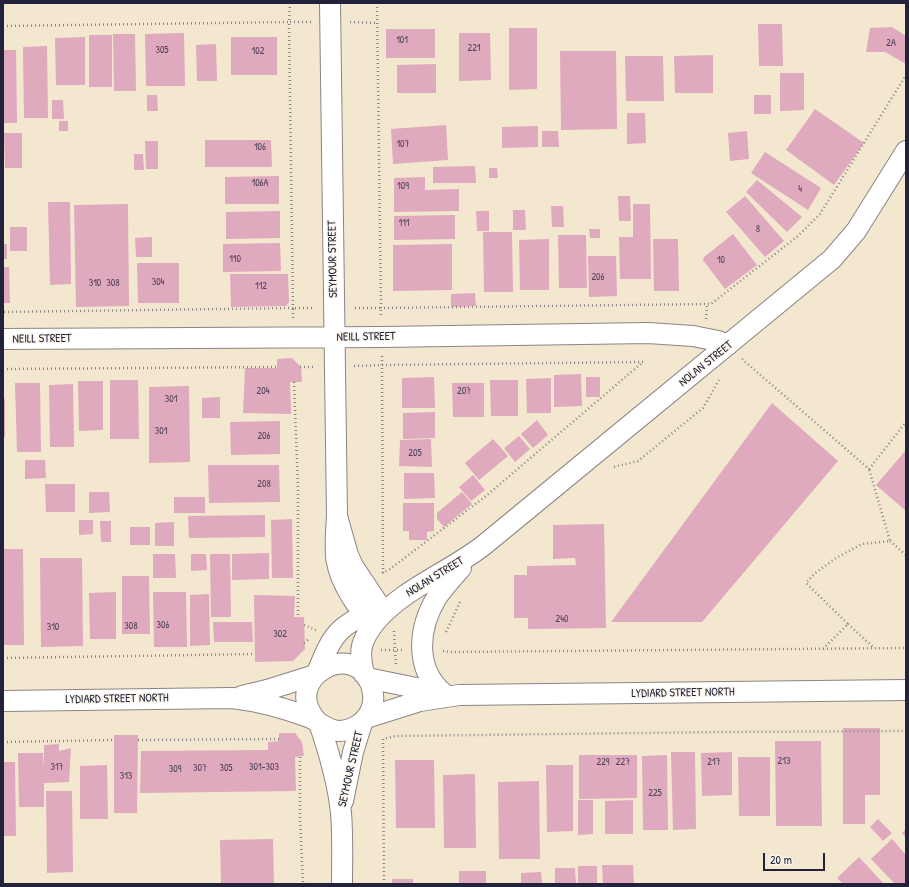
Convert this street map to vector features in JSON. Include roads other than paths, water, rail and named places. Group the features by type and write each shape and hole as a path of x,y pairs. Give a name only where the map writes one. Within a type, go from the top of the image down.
{"street":[{"name":"SEYMOUR STREET","path":"330,3 337,516 335,550 338,571 349,592 379,612"},
{"name":"NOLAN STREET","path":"316,674 333,638 345,625 379,612 477,550 735,352 838,253 856,231 906,151"},
{"name":"NEILL STREET","path":"3,339 648,333 697,337 718,341 735,352"},
{"name":"SEYMOUR STREET","path":"337,516 348,555 379,612"},
{"name":"NOLAN STREET","path":"452,694 434,684 426,672 422,650 423,637 428,618 437,597 448,582 477,550"},
{"name":"NOLAN STREET","path":"366,676 361,661 361,648 365,637 379,612"},
{"path":"341,664 354,666 366,676 372,688 373,698 372,709 364,720 351,729 339,731 326,728 318,722 310,711 307,696 309,685 316,674 328,666 341,664"},
{"name":"LYDIARD STREET NORTH","path":"232,698 267,690 316,674"},
{"name":"LYDIARD STREET NORTH","path":"366,676 398,685 452,694 906,690"},
{"name":"LYDIARD STREET NORTH","path":"364,720 420,702 452,694"},
{"name":"LYDIARD STREET NORTH","path":"3,701 232,698 265,704 318,722"},
{"name":"SEYMOUR STREET","path":"341,815 353,752 364,720"},
{"name":"SEYMOUR STREET","path":"318,722 338,789 341,815 342,884"}]}
